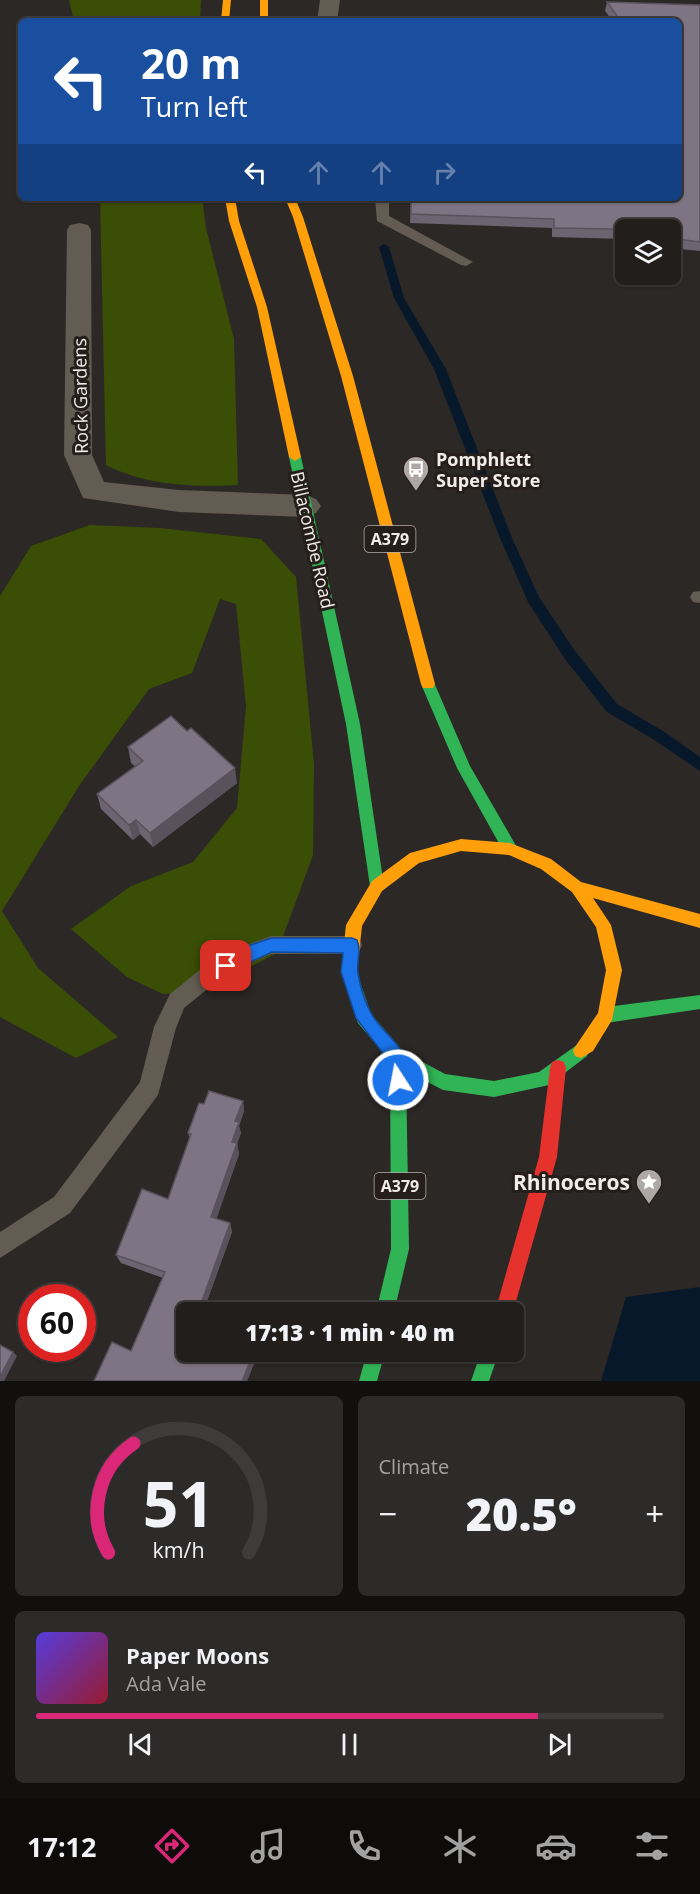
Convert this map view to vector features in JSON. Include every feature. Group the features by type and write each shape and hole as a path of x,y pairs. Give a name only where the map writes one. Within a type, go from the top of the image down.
{"main road":[{"path":"225,18 227,0"},
{"path":"264,0 264,18"},
{"name":"Billacombe Road","path":"231,201 234,221 262,307 356,738 370,813 377,886"},
{"name":"A379","path":"295,204 347,376 431,695 464,768 510,849"},
{"path":"461,845 510,849 546,864 577,887 603,925 614,970 606,1015 587,1046 543,1078 494,1089 443,1082 398,1058 364,1018 349,972 354,925 377,886 415,858 461,845"},
{"path":"577,887 700,921"},
{"path":"606,1015 700,1002"},
{"name":"A379","path":"387,1302 400,1249 398,1058"},
{"path":"507,1302 548,1157 558,1068"},
{"path":"368,1381 373,1362"},
{"path":"480,1381 487,1362"}],"street":[{"name":"Rock Gardens","path":"79,230 78,455 93,491 179,501 306,506"}],"lane":[{"path":"382,201 382,218 466,262"},
{"path":"0,1246 62,1204 150,1087 165,1027 177,1001 208,976 243,956 271,945 352,945"}],"green space":[{"path":"69,0 201,0 200,18 73,18"},
{"path":"100,201 202,201 206,228 234,339 238,485 170,484 138,477 106,465"},
{"path":"90,525 160,528 261,539 296,577 314,764 313,855 277,953 203,992 163,994 127,977 71,929 131,886 193,862 237,808 246,706 236,604 220,599 192,673 149,689 79,786 2,911 38,968 118,1037 76,1058 0,1017 0,596 31,546"}],"water":[{"path":"700,1287 700,1381 601,1381 626,1297"}],"building":[{"path":"607,2 700,5 700,242 681,239 681,219 615,219 615,229 554,228 554,219 411,214 411,201 682,201 682,18 619,18"},
{"path":"171,716 187,731 191,728 235,768 150,833 136,820 129,825 97,794 143,761 128,747"},
{"path":"209,1091 243,1101 235,1121 239,1122 232,1142 237,1143 211,1217 230,1223 202,1302 176,1302 176,1362 250,1362 242,1381 94,1381 112,1342 131,1351 165,1272 116,1255 142,1189 168,1199 191,1134 188,1133 199,1103 204,1104"},
{"path":"0,1345 13,1352 0,1377"}],"waterway":[{"path":"384,247 399,298 440,369 506,538 533,599 570,655 612,708 658,735 700,765"}],"traffic: fast":[{"path":"295,457 353,724 363,778 377,886"},
{"path":"428,684 464,768 510,849"},
{"path":"352,981 364,1018 398,1058 443,1082 494,1089 543,1079 581,1050"},
{"path":"606,1015 700,1002"},
{"path":"387,1302 400,1249 398,1058"},
{"path":"368,1381 373,1362"},
{"path":"480,1381 487,1362"}],"traffic: slow":[{"path":"225,18 227,0"},
{"path":"264,0 264,18"},
{"path":"231,201 234,221 262,307 295,457"},
{"path":"291,201 347,376 428,684"},
{"path":"461,845 510,849 546,864 577,887 603,925 614,970 606,1015 587,1046 581,1050"},
{"path":"352,981 349,972 354,925 377,886 415,858 461,845"},
{"path":"577,887 700,921"}],"traffic: jam":[{"path":"507,1302 548,1157 558,1068"}],"place":[{"name":"Pomphlett Super Store","path":"416,492"},
{"name":"Rhinoceros","path":"649,1205"}],"route":[{"path":"226,966 243,956 271,945 352,945 349,972 364,1018 398,1058 398,1080"}]}
